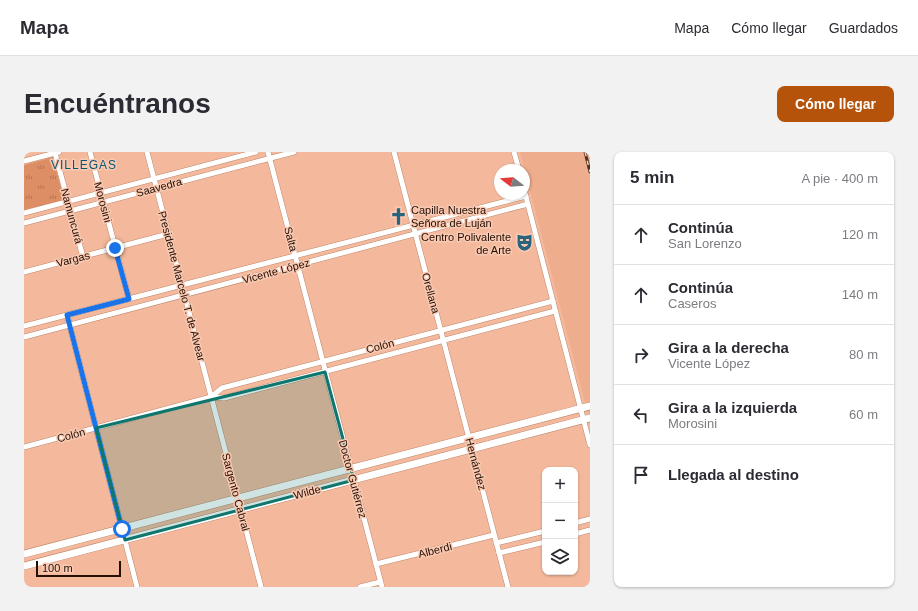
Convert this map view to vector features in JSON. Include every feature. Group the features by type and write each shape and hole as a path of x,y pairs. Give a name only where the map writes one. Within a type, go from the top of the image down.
{"street":[{"name":"Morosini","path":"90,152 129,299"},
{"name":"Presidente Marcelo T. de Alvear","path":"147,152 211,397"},
{"name":"Saavedra","path":"24,213 256,152"},
{"name":"Salta","path":"268,152 325,372"},
{"name":"Saavedra","path":"24,223 294,152"},
{"name":"Orellana","path":"394,152 443,340"},
{"path":"514,152 517,164"},
{"path":"24,161 57,153"},
{"name":"Namuncurá","path":"57,153 70,211 83,257"},
{"name":"Vicente López","path":"24,326 510,200"},
{"path":"527,200 581,409 587,419 590,445"},
{"name":"Vicente López","path":"24,337 528,204"},
{"name":"Vargas","path":"24,272 168,234"},
{"name":"Colón","path":"211,397 222,388 553,301"},
{"name":"Colón","path":"24,447 211,397 224,398 555,311"},
{"path":"67,315 137,587"},
{"name":"Hernández","path":"443,340 508,587"},
{"name":"Doctor Gutiérrez","path":"325,372 381,584"},
{"name":"Sargento Cabral","path":"211,397 261,587"},
{"name":"Wilde","path":"24,554 590,406"},
{"name":"Wilde","path":"24,566 587,419"},
{"path":"578,522 590,519"},
{"path":"578,533 590,530"},
{"path":"496,543 542,532"},
{"name":"Alberdi","path":"376,564 494,535"},
{"path":"499,553 542,543"},
{"path":"360,587 381,584"}],"highlighted area":[{"path":"325,372 354,480 125,540 96,428"}],"shaded area":[{"path":"520,152 590,152 590,422 530,191 530,164 523,164"}],"green space":[{"path":"53,157 64,200 24,210 24,165"}],"railway":[{"path":"585,152 590,172"}],"place":[{"name":"Capilla Nuestra Señora de Luján","path":"398,216"},
{"name":"Centro Polivalente de Arte","path":"524,243"}],"district":[{"name":"VILLEGAS","path":"84,165"}],"route":[{"path":"115,248 129,299 67,315 122,529"}]}
